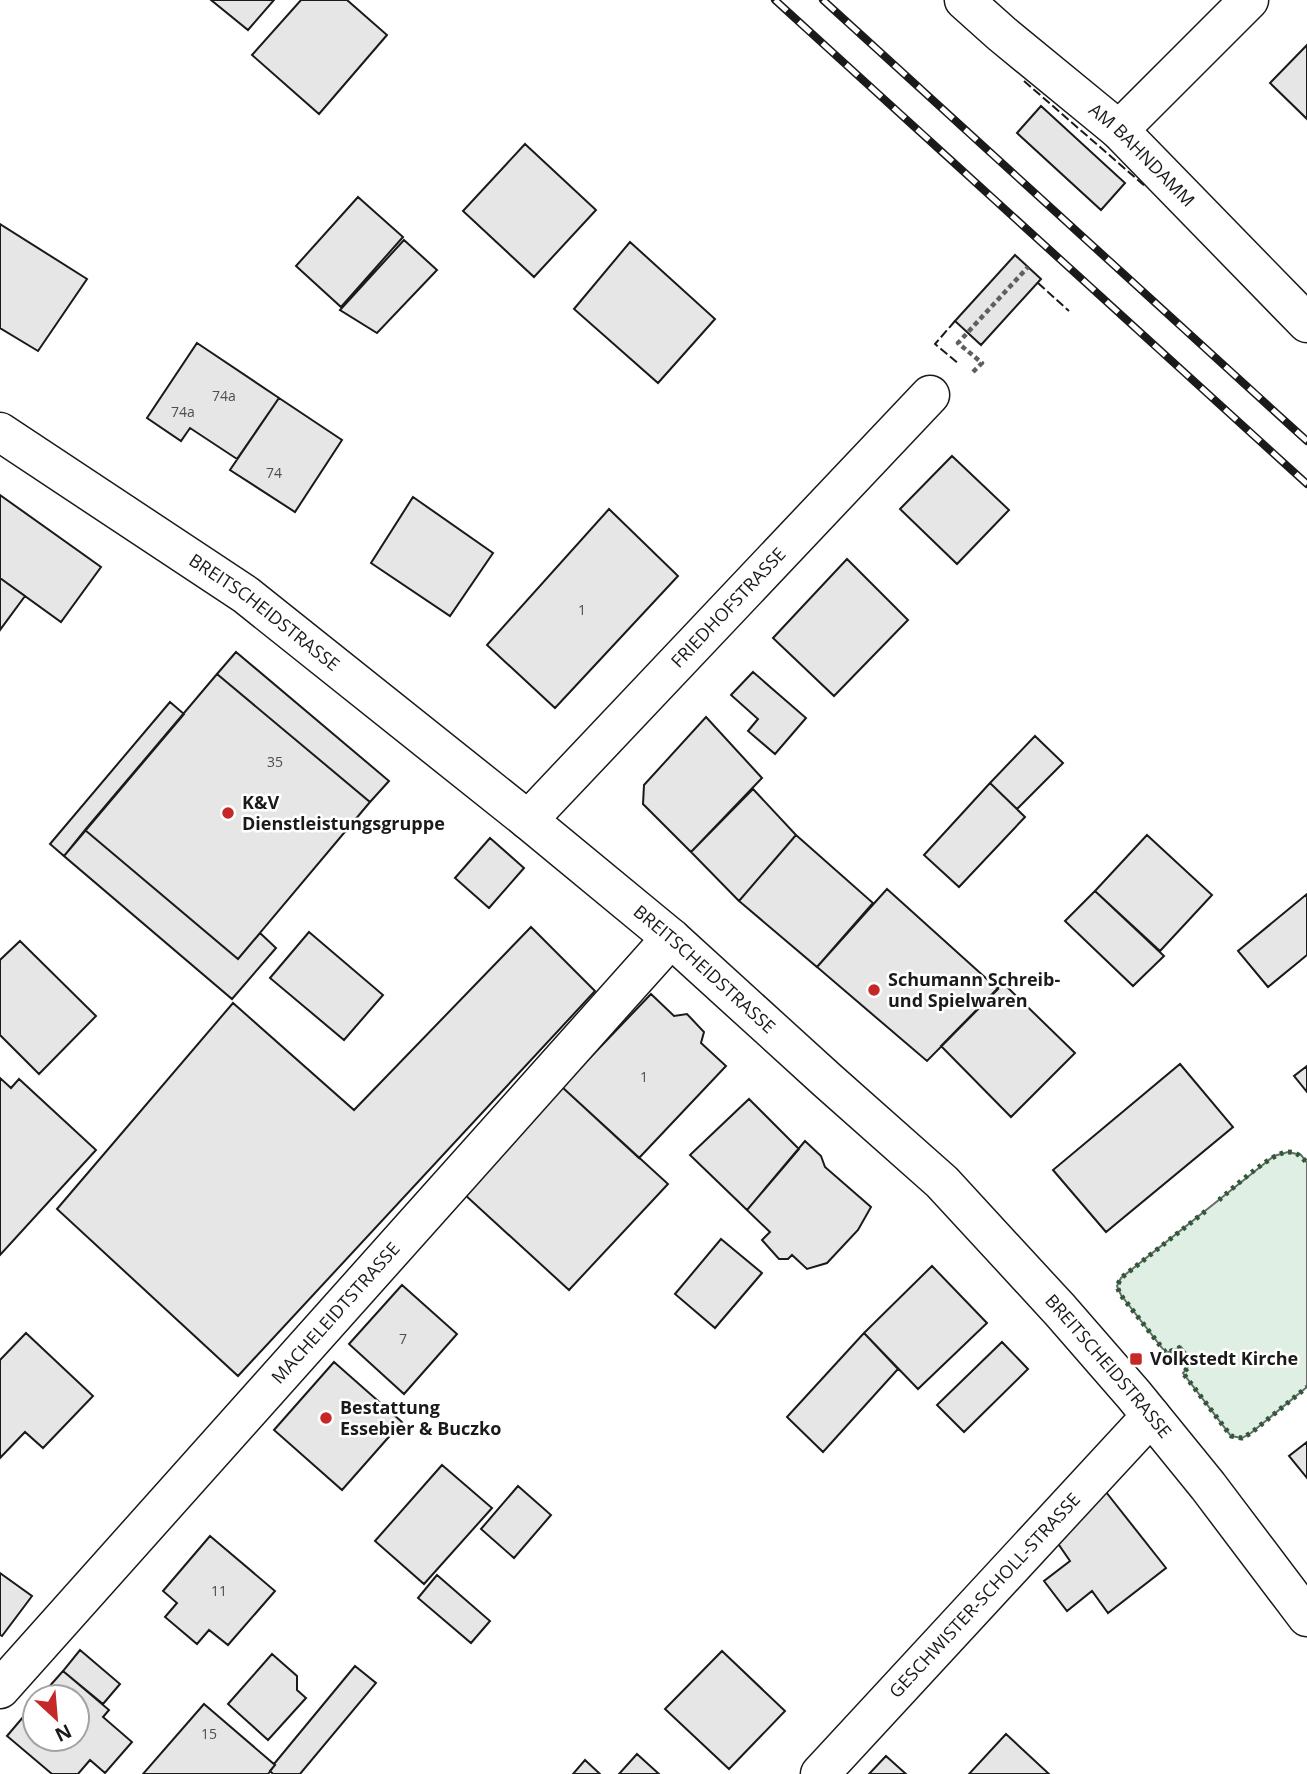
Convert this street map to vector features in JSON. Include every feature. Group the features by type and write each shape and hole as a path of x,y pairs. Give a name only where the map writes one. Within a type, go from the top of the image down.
{"street":[{"name":"AM BAHNDAMM","path":"964,0 1119,130 1307,323"},
{"path":"1119,130 1249,0"},
{"name":"FRIEDHOFSTRASSE","path":"528,820 930,395"},
{"name":"BREITSCHEIDSTRASSE","path":"0,432 246,595 671,937 942,1182 1060,1310 1151,1416 1208,1486 1307,1617"},
{"name":"MACHELEIDTSTRASSE","path":"0,1689 671,937"},
{"name":"GESCHWISTER-SCHOLL-STRASSE","path":"820,1774 1151,1416"}],"path":[{"path":"968,333 1028,267"}],"green space":[{"path":"1288,1152 1301,1155 1307,1163 1307,1387 1242,1438 1231,1436 1183,1373 1193,1361 1181,1347 1166,1353 1117,1286 1121,1278 1274,1156"}],"building":[{"path":"211,0 274,0 248,30"},
{"path":"301,0 347,0 387,35 319,114 252,55"},
{"path":"1307,45 1307,119 1270,83"},
{"path":"1041,106 1125,183 1101,210 1017,133"},
{"path":"525,144 596,210 534,277 463,211"},
{"path":"358,197 403,237 341,307 296,266"},
{"path":"0,224 87,279 38,351 0,328"},
{"path":"404,240 437,270 377,333 340,310"},
{"path":"630,242 715,319 658,383 574,309"},
{"path":"1015,255 1041,279 981,345 955,321"},
{"path":"197,343 279,398 237,459 190,428 181,441 147,418"},
{"path":"279,398 342,440 295,512 230,470"},
{"path":"952,456 1009,510 957,564 900,509"},
{"path":"0,495 101,567 61,622 0,578"},
{"path":"413,497 493,553 450,616 371,563"},
{"path":"609,509 678,576 555,708 487,645"},
{"path":"847,559 908,620 834,696 773,638"},
{"path":"0,578 25,596 0,630"},
{"path":"236,652 389,781 370,802 217,674"},
{"path":"753,672 806,718 775,754 748,731 758,719 731,695"},
{"path":"217,674 370,802 238,959 85,830"},
{"path":"170,702 184,714 64,856 50,844"},
{"path":"706,717 762,778 691,852 643,804 644,785"},
{"path":"1035,736 1063,763 1017,809 990,783"},
{"path":"990,783 1025,817 959,887 924,855"},
{"path":"753,789 796,835 739,901 691,852"},
{"path":"85,830 238,959 260,933 276,948 232,999 64,856"},
{"path":"796,835 873,903 817,967 739,901"},
{"path":"1147,835 1212,895 1160,951 1095,891"},
{"path":"490,838 524,868 489,908 455,878"},
{"path":"887,889 998,989 927,1061 817,967"},
{"path":"1095,891 1164,956 1133,986 1065,921"},
{"path":"1307,894 1307,955 1268,987 1238,951"},
{"path":"531,927 595,991 238,1376 57,1209 233,1003 354,1110"},
{"path":"309,932 383,995 344,1040 270,978"},
{"path":"20,941 96,1016 39,1074 0,1035 0,960"},
{"path":"1003,983 1075,1053 1011,1117 941,1046"},
{"path":"651,994 674,1016 687,1014 704,1032 701,1043 726,1066 639,1158 562,1087"},
{"path":"1180,1064 1233,1127 1106,1232 1053,1170"},
{"path":"1307,1066 1307,1092 1294,1076"},
{"path":"0,1078 11,1088 19,1079 96,1150 0,1255"},
{"path":"562,1087 668,1184 569,1290 464,1194"},
{"path":"749,1099 799,1149 747,1210 690,1155"},
{"path":"805,1141 821,1156 825,1167 871,1207 858,1230 827,1263 807,1269 792,1255 788,1259 779,1259 762,1240 770,1232 747,1210"},
{"path":"721,1239 762,1273 715,1328 675,1294"},
{"path":"932,1266 987,1323 918,1389 864,1333"},
{"path":"402,1285 457,1334 404,1394 349,1344"},
{"path":"26,1333 93,1396 43,1448 25,1432 0,1458 0,1360"},
{"path":"864,1333 898,1369 823,1452 787,1417"},
{"path":"1002,1342 1028,1369 964,1432 937,1405"},
{"path":"334,1362 402,1422 342,1490 274,1430"},
{"path":"1307,1442 1307,1478 1289,1456"},
{"path":"442,1465 492,1508 424,1584 375,1541"},
{"path":"518,1486 551,1515 514,1558 481,1529"},
{"path":"1106,1492 1166,1568 1108,1613 1092,1591 1067,1611 1044,1581 1070,1561 1057,1542"},
{"path":"210,1536 275,1591 228,1645 209,1630 197,1644 165,1617 177,1603 163,1591"},
{"path":"0,1573 32,1596 2,1636 0,1635"},
{"path":"437,1575 490,1621 471,1643 418,1598"},
{"path":"80,1650 120,1684 103,1704 91,1694 91,1683 78,1683 63,1671"},
{"path":"722,1651 785,1711 729,1769 665,1709"},
{"path":"272,1654 297,1676 297,1690 306,1698 268,1740 228,1704"},
{"path":"355,1666 376,1683 300,1774 273,1774 270,1771 274,1764"},
{"path":"63,1671 77,1683 52,1683"},
{"path":"91,1695 109,1710 103,1717 132,1742 105,1773 90,1760 78,1774 52,1774 27,1753 91,1753"},
{"path":"204,1704 275,1765 268,1774 143,1774"},
{"path":"21,1720 21,1748 7,1736"},
{"path":"1006,1734 1049,1774 969,1774"},
{"path":"637,1754 659,1774 619,1774"},
{"path":"886,1756 906,1774 869,1774"},
{"path":"585,1760 600,1774 573,1774"}],"railway":[{"path":"775,0 1307,484"},
{"path":"823,0 1307,441"}],"hedge":[{"path":"1219,1200 1253,1172 1281,1154 1294,1153 1307,1163"},
{"path":"1181,1347 1166,1353 1120,1294 1117,1286 1121,1278 1207,1210"},
{"path":"1193,1362 1183,1373 1231,1436 1242,1438 1251,1433 1307,1387"}],"fence":[{"path":"1024,81 1146,187"},
{"path":"1038,283 1069,311"},
{"path":"955,321 935,344 959,364"}],"place":[{"name":"K&V Dienstleistungsgruppe","path":"228,813"},
{"name":"Schumann Schreib- und Spielwaren","path":"874,990"},
{"name":"Volkstedt Kirche","path":"1136,1359"},
{"name":"Bestattung Essebier & Buczko","path":"326,1418"}]}
